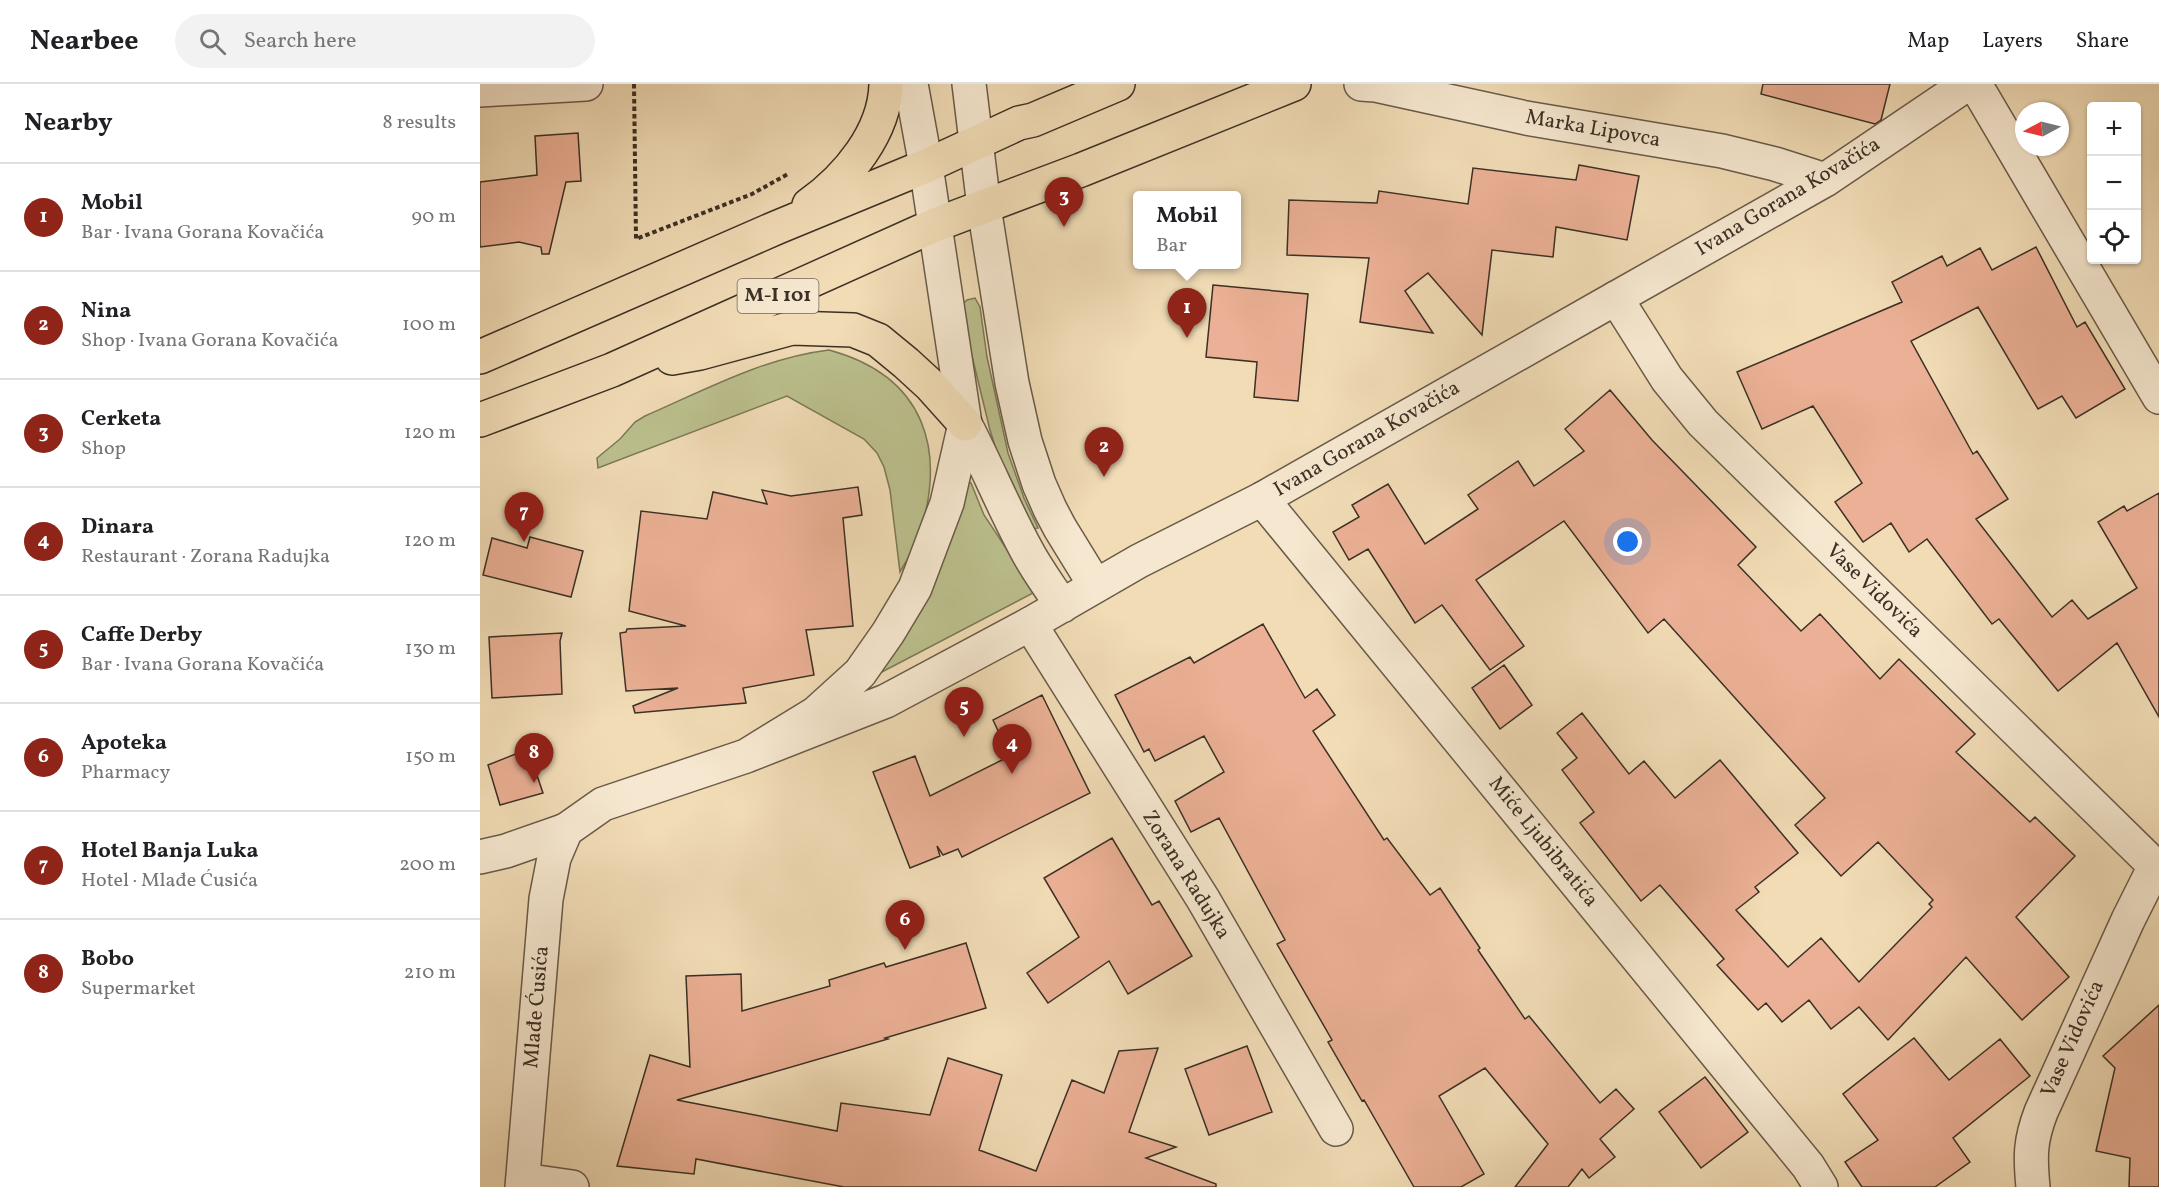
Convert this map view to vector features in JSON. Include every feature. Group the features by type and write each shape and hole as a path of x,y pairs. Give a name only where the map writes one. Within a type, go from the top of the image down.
{"main road":[{"path":"778,227 826,193 856,159 878,126 886,95 886,84"},
{"path":"480,357 778,227 977,144 1019,123 1033,120 1119,84"},
{"name":"M-I 101","path":"480,420 620,366 935,225 1294,84"},
{"path":"620,366 700,353 792,328 853,330 878,340 906,363 930,385 964,424"}],"street":[{"path":"480,90 586,84"},
{"path":"911,84 926,166 964,424 990,472 1024,546 1062,606"},
{"path":"969,84 984,207 1012,382 1025,441 1039,484 1050,508 1095,585"},
{"name":"Marka Lipovca","path":"1360,84 1375,85 1526,118 1722,151 1775,164 1824,180"},
{"name":"Ivana Gorana Kovačića","path":"746,756 886,701 1030,624 1138,561 1262,499 1824,180 1967,84"},
{"path":"1975,84 2159,397"},
{"name":"Vase Vidovića","path":"1616,298 1667,379 1703,423 2157,868 2128,920 2041,1112 2033,1134 2031,1157 2033,1187"},
{"path":"480,857 506,851 566,830 603,804 746,756 816,713 860,673 915,588 944,513 964,424"},
{"name":"Miće Ljubibratića","path":"1262,499 1800,1156 1821,1187"},
{"name":"Zorana Radujka","path":"1030,624 1203,899 1336,1129"},
{"name":"Mlađe Ćusića","path":"522,1184 546,899 554,858 566,830"},
{"path":"522,1184 572,1187"}],"path":[{"path":"634,84 636,239 752,194 793,171"}],"green space":[{"path":"975,298 980,307 987,357 1008,453 1024,498 1038,528 1029,530 1002,468 990,430 971,352 963,304"},
{"path":"829,350 862,362 888,378 907,398 921,421 928,447 930,476 927,506 918,539 900,572 890,490 884,467 877,453 864,439 787,396 598,468 597,458 620,439 635,422 645,416 758,368 781,360"},
{"path":"964,479 971,483 984,515 1035,592 880,673 869,675"}],"building":[{"path":"1763,84 1890,84 1881,120 1875,124 1761,94"},
{"path":"578,133 581,181 566,182 549,254 542,254 541,247 519,242 480,247 480,182 537,175 535,136"},
{"path":"1579,165 1639,176 1627,240 1556,227 1553,257 1492,250 1482,335 1428,273 1405,291 1433,333 1360,322 1369,258 1287,255 1289,200 1377,203 1379,191 1468,204 1473,168 1576,180"},
{"path":"2036,247 2077,327 2085,322 2125,389 2076,418 2062,396 2038,409 1978,307 1911,341 1973,454 1977,451 2008,499 1976,519 2052,617 2072,600 2088,619 2137,588 2098,522 2124,506 2127,511 2159,493 2159,717 2117,643 2058,691 1999,619 1992,624 1927,539 1909,552 1891,523 1863,542 1835,502 1862,483 1813,406 1762,429 1737,372 1902,302 1892,282 1942,256 1947,266 1980,248 1992,270"},
{"path":"1213,285 1308,294 1298,401 1254,397 1257,362 1206,357"},
{"path":"1610,390 1652,440 1756,547 1738,565 1801,631 1820,614 1880,679 1899,659 1975,734 1956,752 2030,822 2035,817 2075,856 2016,917 2069,977 2022,1020 1966,957 1888,1040 1859,1007 1831,1029 1809,1000 1782,1022 1766,1003 1758,1010 1717,965 1724,959 1660,885 1641,901 1580,823 1594,812 1562,770 1577,758 1557,733 1582,713 1629,774 1644,761 1675,798 1720,760 1798,853 1755,887 1759,892 1736,910 1788,967 1821,938 1859,982 1932,907 1929,904 1933,900 1878,842 1841,876 1795,825 1825,798 1664,619 1648,633 1564,521 1476,580 1524,646 1490,670 1442,605 1415,623 1368,549 1349,560 1333,532 1359,517 1352,505 1388,484 1425,544 1478,509 1468,495 1518,461 1534,486 1584,451 1565,429"},
{"path":"858,487 862,515 843,518 853,626 806,630 814,675 743,688 746,703 635,713 633,706 678,688 626,691 620,633 626,632 627,629 686,626 629,611 641,511 707,519 713,492 767,504 762,490 791,496"},
{"path":"530,537 583,551 571,597 483,575 492,538 527,548"},
{"path":"1263,624 1305,698 1317,689 1335,715 1313,731 1384,840 1387,838 1430,895 1440,888 1480,948 1478,950 1525,1019 1529,1016 1600,1103 1616,1089 1634,1109 1600,1139 1615,1157 1589,1178 1582,1169 1568,1187 1515,1187 1548,1144 1485,1068 1439,1096 1484,1174 1461,1187 1414,1187 1328,1042 1332,1040 1277,944 1285,940 1219,818 1191,832 1175,801 1224,772 1204,736 1155,761 1149,749 1144,752 1115,695 1190,657 1194,663"},
{"path":"562,633 560,641 562,694 492,698 489,637"},
{"path":"1504,665 1532,705 1500,729 1472,688"},
{"path":"1042,695 1090,793 962,857 958,849 943,855 937,846 940,856 910,868 873,772 915,756 930,796 1010,756 993,720"},
{"path":"528,749 543,793 500,805 488,765"},
{"path":"1112,838 1152,905 1159,901 1192,956 1128,994 1109,961 1048,1003 1027,973 1079,937 1044,878"},
{"path":"966,943 986,1008 677,1100 837,1131 841,1103 930,1115 948,1058 1002,1075 979,1150 1036,1171 1072,1080 1104,1093 1119,1051 1158,1048 1129,1132 1176,1147 1146,1158 1216,1184 1216,1187 844,1187 696,1159 694,1174 617,1166 650,1055 690,1067 686,976 741,974 742,1011 830,986 829,980 884,963 886,967"},
{"path":"2159,1005 2159,1187 2129,1187 2130,1158 2096,1151 2115,1068 2103,1056"},
{"path":"1914,1038 1949,1080 2000,1039 2030,1076 1953,1138 1970,1162 1935,1187 1862,1187 1845,1162 1878,1140 1843,1094"},
{"path":"1247,1046 1272,1112 1209,1135 1185,1069"},
{"path":"1705,1077 1748,1132 1701,1168 1659,1112"}],"place":[{"name":"Cerketa","path":"1064,227"},
{"name":"Mobil","path":"1187,338"},
{"name":"Nina","path":"1104,477"},
{"name":"Hotel Banja Luka","path":"524,542"},
{"name":"Caffe Derby","path":"964,737"},
{"name":"Dinara","path":"1012,774"},
{"name":"Bobo","path":"534,783"},
{"name":"Apoteka","path":"905,950"}]}
